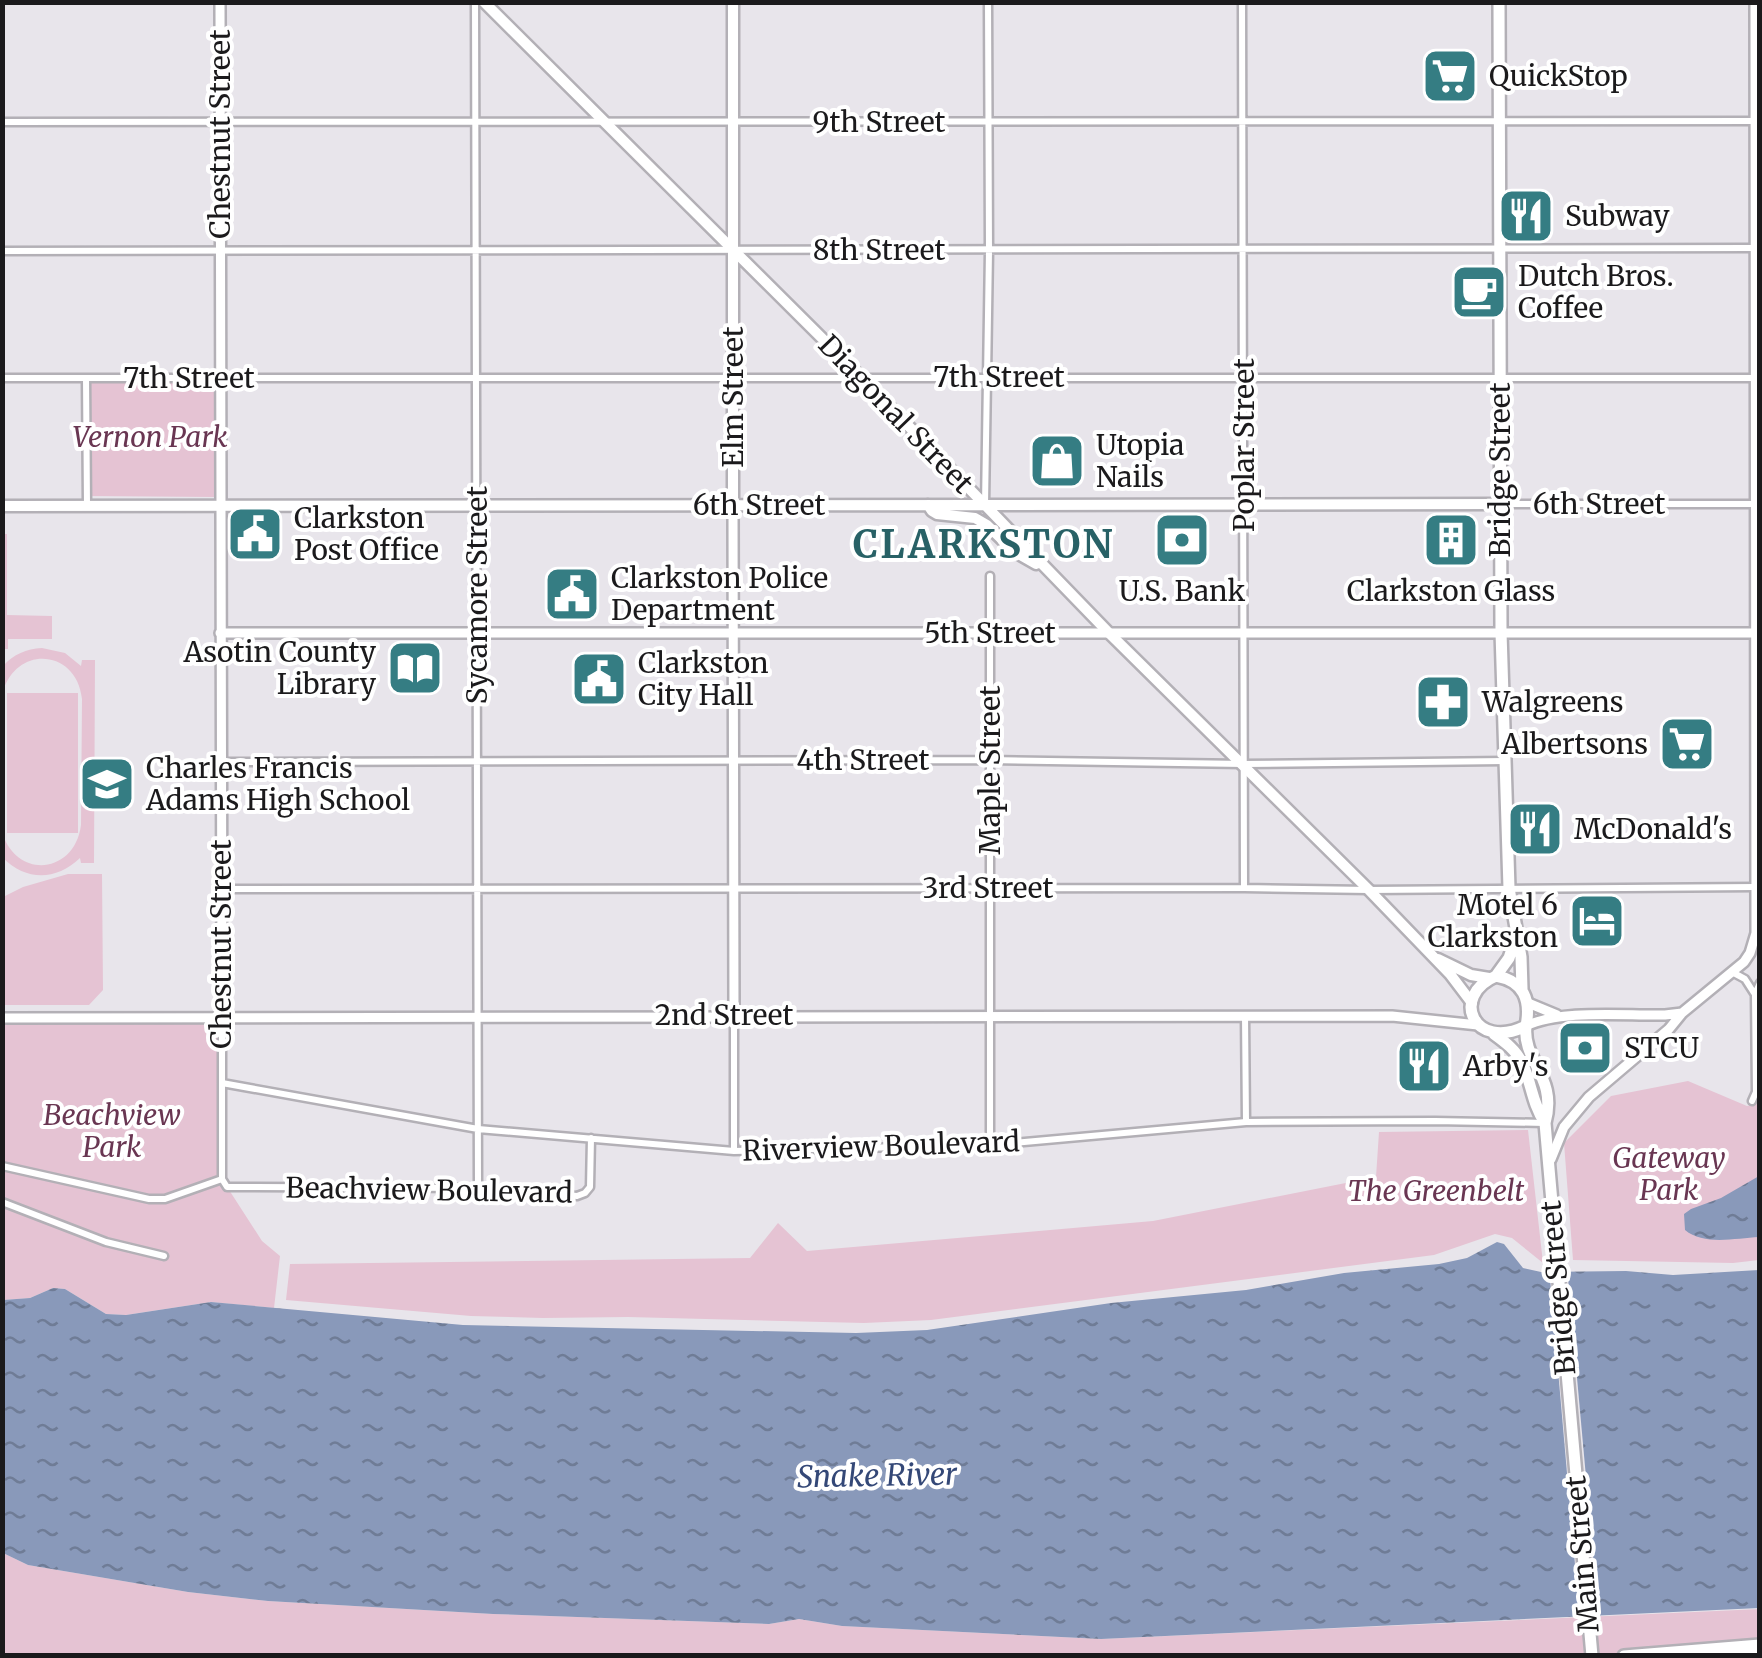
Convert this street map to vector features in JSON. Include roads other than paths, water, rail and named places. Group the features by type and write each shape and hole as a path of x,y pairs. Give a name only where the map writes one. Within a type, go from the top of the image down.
{"highway":[{"name":"Bridge Street","path":"1499,2 1504,761 1509,888 1521,956 1522,989"},
{"path":"1492,977 1509,980 1522,989 1528,1003 1526,1026 1491,1033 1478,1025 1472,1005 1476,989 1509,958 1517,936"},
{"name":"Bridge Street","path":"1526,1026 1526,1043 1547,1086 1544,1123 1573,1452"},
{"name":"Bridge Street","path":"1491,1033 1508,1045 1523,1064 1534,1106 1544,1123"},
{"name":"Main Street","path":"1573,1452 1592,1656"},
{"path":"1624,1656 1760,1645"},
{"path":"1699,1656 1760,1653"},
{"path":"1636,1655 1654,1656"}],"main road":[{"name":"Diagonal Street","path":"484,2 862,378 1108,632 1370,890 1450,974 1472,1005"},
{"name":"Elm Street","path":"732,2 734,504"},
{"name":"6th Street","path":"2,506 1500,504"},
{"path":"928,505 937,514 975,518 1015,552 1049,571"},
{"name":"Diagonal Street","path":"1433,956 1471,975 1492,977"}],"street":[{"name":"Chestnut Street","path":"220,2 222,1179"},
{"name":"Sycamore Street","path":"475,2 478,1188"},
{"path":"985,505 988,2"},
{"name":"Poplar Street","path":"1242,2 1244,888"},
{"path":"1548,1166 1564,1127 1588,1096 1732,972 1758,938 1755,2"},
{"name":"9th Street","path":"2,122 1755,121"},
{"name":"8th Street","path":"2,251 1755,248"},
{"name":"7th Street","path":"2,378 1756,378"},
{"path":"86,378 86,506"},
{"name":"Elm Street","path":"734,504 734,1151"},
{"name":"6th Street","path":"1500,504 1755,504"},
{"name":"Maple Street","path":"990,576 990,1145"},
{"name":"5th Street","path":"220,633 1758,633"},
{"name":"4th Street","path":"221,762 1504,761"},
{"name":"3rd Street","path":"220,889 1756,887"},
{"path":"1732,972 1745,979 1755,994"},
{"path":"1752,1101 1756,1092 1755,994 1760,983"},
{"path":"1528,1003 1560,1016"},
{"path":"1445,1021 1472,1005"},
{"path":"1526,1026 1560,1016 1665,1016 1682,1012"},
{"path":"1244,1016 1246,1122"},
{"name":"2nd Street","path":"2,1018 1403,1016 1478,1025"},
{"name":"Riverview Boulevard","path":"222,1084 478,1130 734,1151 990,1145 1246,1122 1544,1123"},
{"name":"Beachview Boulevard","path":"222,1179 227,1188 478,1188 577,1196 590,1187 591,1138"},
{"path":"2,1166 150,1199 166,1199 222,1179"},
{"path":"2,1202 106,1242 164,1256"}],"water":[{"path":"1759,1176 1759,1237 1711,1240 1685,1230 1684,1214"},
{"name":"Snake River","path":"1497,1242 1504,1244 1523,1268 1541,1272 1673,1275 1759,1270 1759,1608 1101,1639 842,1626 799,1619 769,1624 268,1601 28,1565 3,1553 3,1300 30,1298 53,1288 65,1289 106,1314 126,1315 211,1302 463,1325 856,1333 927,1330 1111,1303 1246,1290 1344,1273 1439,1264 1467,1258"}],"place":[{"name":"QuickStop","path":"1450,76"},
{"name":"Subway","path":"1526,216"},
{"name":"Dutch Bros. Coffee","path":"1479,292"},
{"name":"Utopia Nails","path":"1057,461"},
{"name":"Clarkston Post Office","path":"255,534"},
{"name":"U.S. Bank","path":"1182,540"},
{"name":"Clarkston Glass","path":"1451,540"},
{"name":"Clarkston Police Department","path":"572,594"},
{"name":"Asotin County Library","path":"415,668"},
{"name":"Clarkston City Hall","path":"599,679"},
{"name":"Walgreens","path":"1443,702"},
{"name":"Albertsons","path":"1687,744"},
{"name":"Charles Francis Adams High School","path":"107,784"},
{"name":"McDonald's","path":"1535,829"},
{"name":"Motel 6 Clarkston","path":"1597,921"},
{"name":"STCU","path":"1585,1048"},
{"name":"Arby's","path":"1424,1066"}],"district":[{"name":"CLARKSTON","path":"984,544"}],"park label":[{"name":"Vernon Park","path":"150,437"},
{"name":"Beachview Park","path":"112,1131"},
{"name":"Gateway Park","path":"1669,1174"},
{"name":"The Greenbelt","path":"1436,1191"}]}
